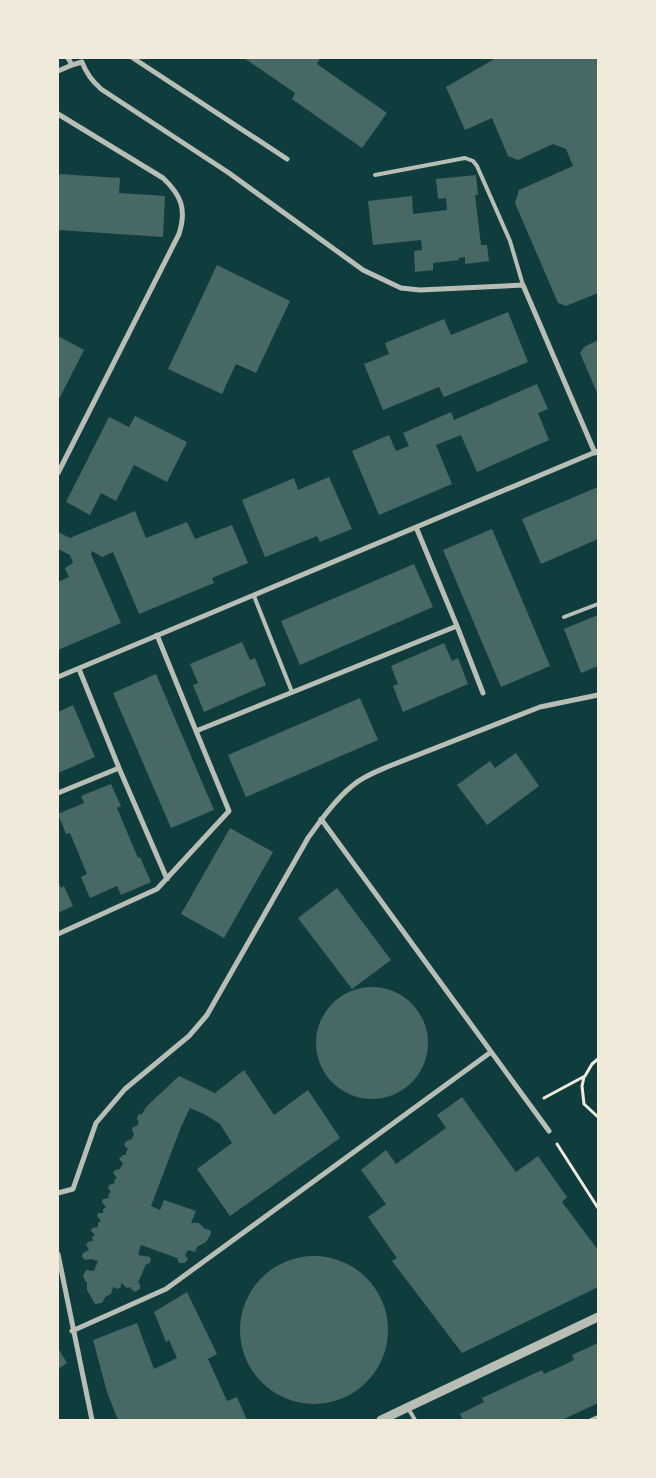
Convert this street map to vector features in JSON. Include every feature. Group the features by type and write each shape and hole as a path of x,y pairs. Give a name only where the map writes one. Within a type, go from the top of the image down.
{"street":[{"path":"68,58 72,64"},
{"path":"133,58 287,159"},
{"path":"58,71 82,60 85,70 92,81 101,89 229,173 363,270 383,280 401,288 420,290 523,285 597,452 58,677"},
{"path":"58,114 162,178 173,188 183,210 183,222 180,234 58,471"},
{"path":"416,527 483,692"},
{"path":"196,731 457,626"},
{"path":"58,934 157,889 229,812 157,635"},
{"path":"79,669 167,879"},
{"path":"58,1193 73,1189 96,1123 110,1106 125,1089 189,1036 207,1015 308,838 321,819 352,786 367,776 387,767 540,707 598,695"},
{"path":"58,793 119,768"},
{"path":"321,819 549,1131"},
{"path":"72,1331 166,1289 491,1052"},
{"path":"58,1254 72,1331 92,1420"},
{"path":"381,1420 598,1317"}],"lane":[{"path":"375,175 465,158 472,161 477,166 510,241 523,285"},
{"path":"254,596 292,692"},
{"path":"564,617 598,604"},
{"path":"408,1408 415,1420"},
{"path":"591,1420 598,1417"}],"path":[{"path":"598,1060 592,1064 582,1086 584,1104 598,1117"},
{"path":"530,1105 585,1076"},
{"path":"549,1131 598,1208"}],"building":[{"path":"244,58 320,58 317,64 387,113 362,148 292,99 295,93"},
{"path":"496,58 598,58 598,293 566,306 558,303 515,203 519,190 573,166 566,149 553,144 518,160 508,156 492,118 465,130 446,87"},
{"path":"58,174 120,178 119,193 165,196 163,237 58,230"},
{"path":"476,175 478,195 475,195 481,245 487,245 489,261 465,264 465,257 459,258 459,260 433,263 433,270 415,272 414,251 422,250 421,240 373,245 368,201 412,196 413,214 447,210 446,198 438,199 436,179"},
{"path":"217,265 290,301 256,373 236,364 222,394 168,369"},
{"path":"508,312 528,362 444,397 439,387 383,410 364,364 389,354 385,343 444,319 451,335"},
{"path":"58,336 84,350 58,401"},
{"path":"598,340 598,395 580,353 584,347"},
{"path":"537,384 548,409 538,413 549,440 477,472 461,435 436,445 452,484 379,515 352,451 389,435 396,451 409,446 403,433 451,412 454,420"},
{"path":"135,416 187,442 167,482 134,465 116,501 101,493 90,515 66,502 109,417 129,427"},
{"path":"329,477 352,529 320,542 317,536 265,557 242,500 294,478 298,490"},
{"path":"598,487 598,539 541,564 522,519"},
{"path":"135,511 146,538 187,522 195,539 232,525 248,563 212,578 214,583 139,614 113,552 102,557 92,551 91,554 121,623 58,650 58,582 69,577 65,568 73,563 70,555 58,549 58,532 70,538"},
{"path":"492,529 550,666 501,687 443,550"},
{"path":"414,564 433,607 300,665 281,621"},
{"path":"598,615 598,666 581,673 564,629"},
{"path":"242,642 250,660 255,658 266,685 204,712 193,685 198,683 190,664"},
{"path":"444,643 452,661 458,658 468,684 403,712 393,686 398,684 391,666"},
{"path":"156,674 214,810 171,828 113,693"},
{"path":"360,698 378,740 246,797 228,755"},
{"path":"73,705 95,757 58,773 58,712"},
{"path":"516,753 539,786 487,825 457,785 490,761 495,768"},
{"path":"111,784 121,806 117,808 138,858 140,857 151,882 121,895 117,886 90,898 81,877 87,874 70,833 66,834 58,814 84,803 81,796"},
{"path":"230,828 273,852 224,938 181,914"},
{"path":"58,880 61,888 64,886 73,906 58,913"},
{"path":"337,888 391,960 352,989 298,918"},
{"path":"372,987 383,988 393,992 411,1004 423,1022 427,1032 427,1054 423,1064 411,1082 393,1094 383,1098 372,1099 361,1098 351,1094 333,1082 321,1064 317,1054 316,1043 317,1032 321,1022 333,1004 351,992 361,988"},
{"path":"244,1070 274,1115 308,1090 340,1138 230,1216 197,1169 232,1143 220,1124 190,1108 151,1206 160,1210 164,1200 196,1211 191,1223 199,1223 205,1229 210,1230 211,1234 206,1242 197,1247 195,1252 188,1250 185,1255 188,1259 185,1263 179,1263 177,1258 141,1245 138,1255 150,1257 151,1261 146,1264 138,1283 140,1284 140,1289 135,1292 131,1287 127,1288 121,1283 121,1287 118,1289 113,1287 111,1294 105,1297 102,1303 95,1304 87,1290 87,1282 83,1276 86,1270 94,1271 98,1261 85,1260 82,1256 83,1253 89,1250 86,1244 93,1241 92,1237 95,1235 91,1231 92,1228 98,1227 98,1223 101,1221 97,1216 98,1213 103,1213 103,1209 106,1207 102,1202 103,1199 109,1198 108,1195 111,1192 108,1188 109,1185 115,1183 114,1180 117,1178 113,1173 115,1170 120,1169 123,1163 119,1159 126,1155 128,1149 124,1145 126,1141 132,1139 134,1134 133,1127 137,1126 139,1121 137,1120 138,1115 142,1114 146,1107 179,1076 215,1093"},
{"path":"462,1097 516,1172 538,1156 567,1197 562,1202 598,1250 598,1287 462,1353 392,1261 397,1258 368,1217 386,1204 361,1170 386,1150 396,1164 446,1128 437,1115"},
{"path":"314,1256 329,1257 342,1261 367,1277 383,1302 387,1315 387,1345 383,1358 367,1383 342,1399 329,1403 314,1404 299,1403 286,1399 261,1383 245,1358 241,1345 240,1330 241,1315 245,1302 261,1277 286,1261 299,1257"},
{"path":"187,1292 217,1354 208,1359 227,1401 237,1397 247,1420 118,1420 107,1392 93,1340 137,1323 154,1369 177,1358 169,1340 166,1342 154,1312"},
{"path":"598,1343 598,1403 562,1420 463,1420 460,1414 484,1402 482,1398 542,1370 544,1374 566,1364 574,1360 572,1355"},
{"path":"58,1348 67,1363 58,1369"}]}
